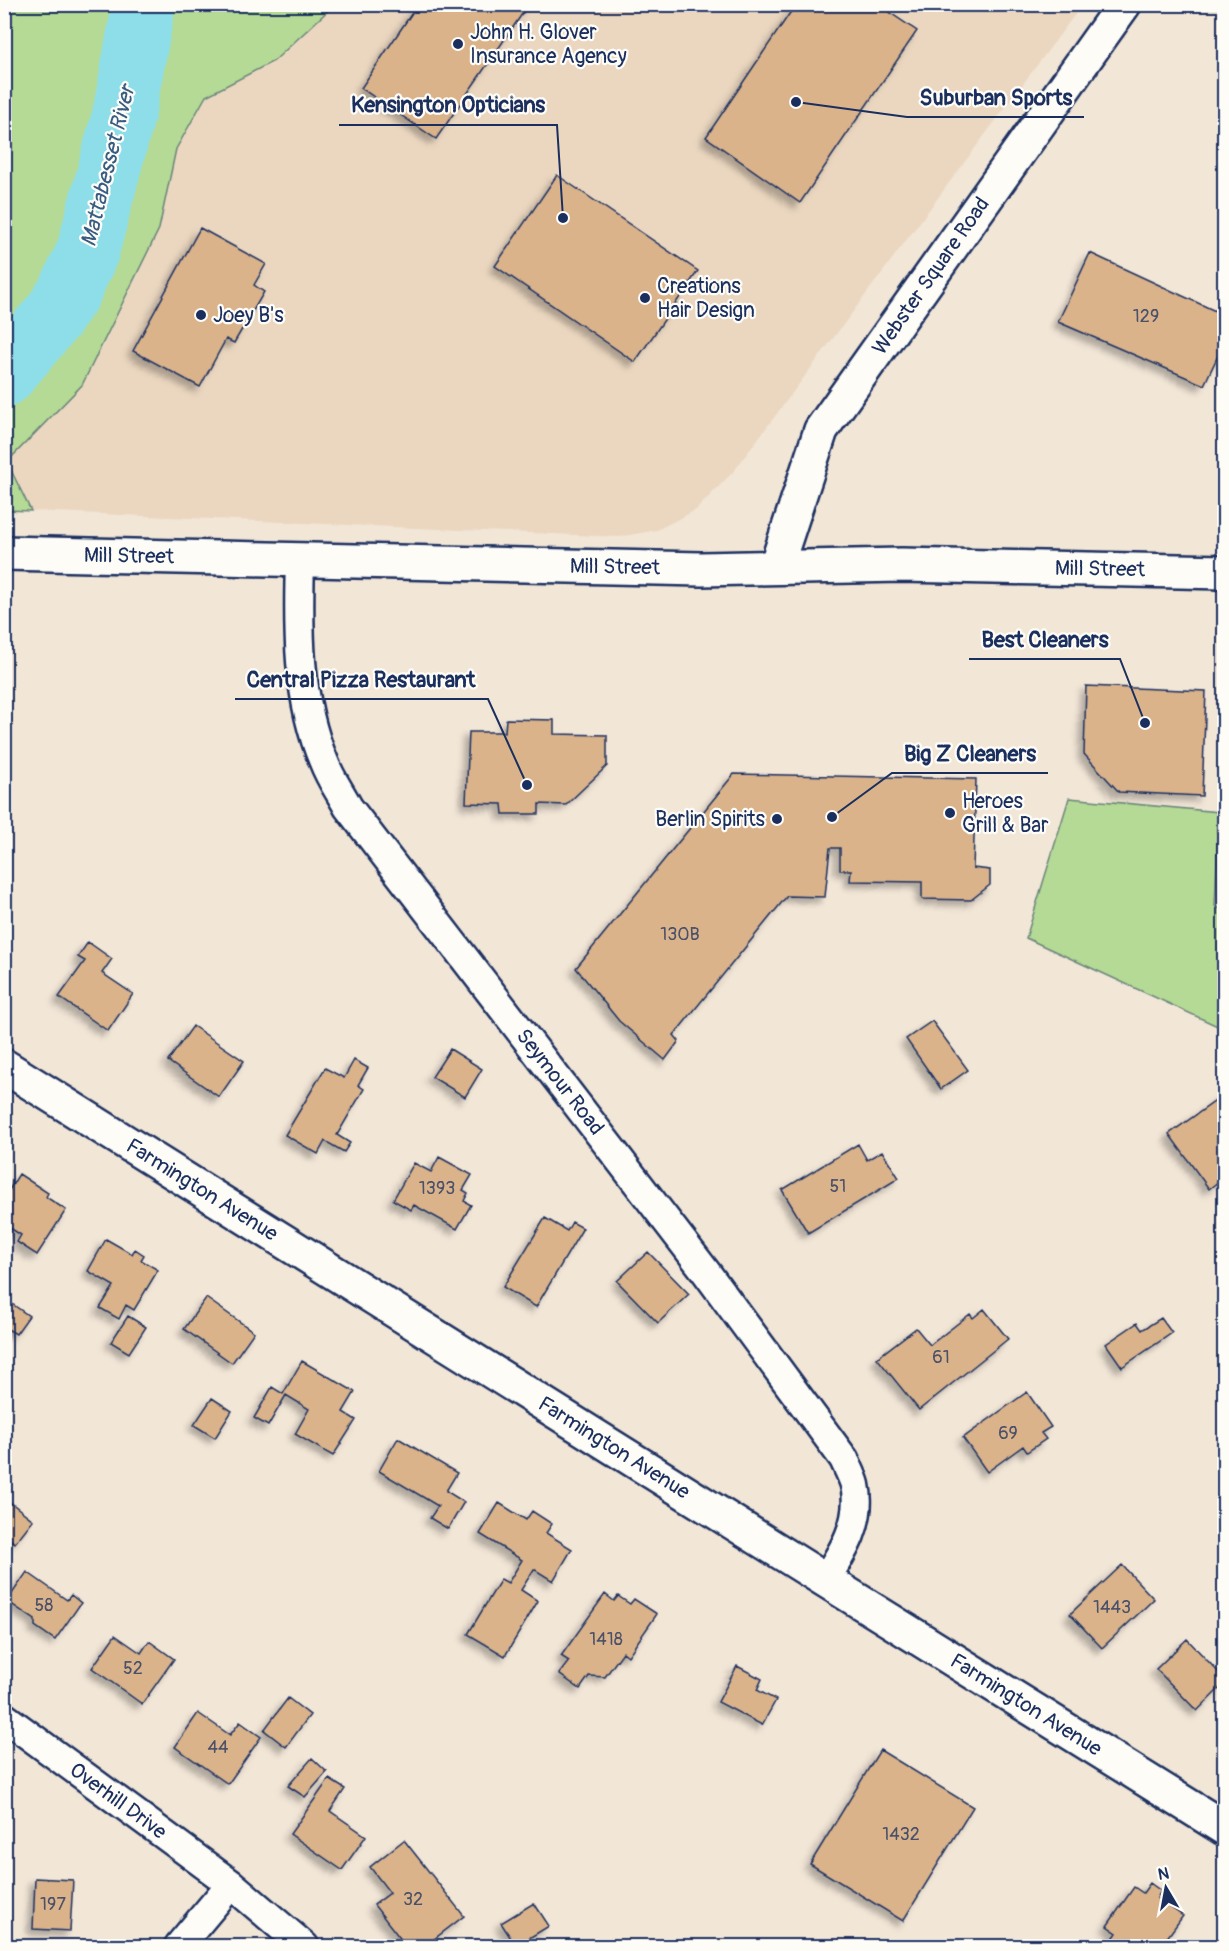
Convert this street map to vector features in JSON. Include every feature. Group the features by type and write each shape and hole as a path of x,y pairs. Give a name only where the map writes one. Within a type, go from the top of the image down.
{"main road":[{"name":"Webster Square Road","path":"777,567 821,430 1124,4"},
{"name":"Mill Street","path":"4,554 701,569 902,565 1224,572"},
{"name":"Farmington Avenue","path":"4,1066 1224,1828"}],"street":[{"name":"Seymour Road","path":"300,560 301,662 308,711 323,762 348,807 706,1272 844,1459 855,1486 856,1518 845,1549 825,1580"},
{"name":"Overhill Drive","path":"4,1718 231,1884 304,1947"},
{"path":"179,1947 231,1884"}],"shaded area":[{"path":"334,5 1082,5 734,471 696,510 657,530 619,537 31,511 6,462 82,385 159,229 176,149 206,96 274,61"},
{"path":"1224,653 1224,911 1215,906"}],"green space":[{"path":"5,4 334,5 274,61 206,96 176,149 159,229 82,385 7,462 31,511 5,510"},
{"path":"1069,798 1219,812 1215,906 1224,911 1224,1029 1026,938"}],"building":[{"path":"418,4 529,4 436,139 361,88"},
{"path":"796,4 877,4 917,31 800,203 706,137"},
{"path":"557,175 698,271 635,362 495,266"},
{"name":"Joey B's","path":"200,228 266,264 254,285 264,292 234,343 226,339 200,387 133,351"},
{"path":"1090,253 1224,315 1224,343 1204,385 1058,322"},
{"path":"1086,686 1206,691 1202,796 1119,792 1084,754"},
{"path":"506,719 554,720 554,734 607,735 607,766 566,805 539,804 539,814 503,814 502,804 466,803 469,732 505,732"},
{"path":"734,774 976,779 973,868 990,870 990,885 971,900 922,899 922,882 850,881 851,870 840,870 840,848 830,848 825,897 787,896 674,1035 679,1041 665,1060 619,1021 576,968"},
{"path":"88,942 112,959 102,973 133,994 108,1031 59,997 85,961 78,957"},
{"path":"932,1021 968,1070 941,1089 906,1039"},
{"path":"193,1026 244,1061 219,1097 168,1061"},
{"path":"450,1049 482,1069 465,1097 432,1077"},
{"path":"354,1060 368,1068 358,1085 364,1089 337,1135 350,1143 344,1152 325,1141 318,1154 285,1135 325,1068 344,1078"},
{"path":"1224,1095 1224,1177 1209,1189 1169,1134"},
{"path":"858,1144 867,1160 882,1151 899,1178 808,1233 782,1190"},
{"path":"439,1157 472,1175 463,1190 468,1193 464,1201 471,1205 457,1229 414,1205 411,1210 393,1200 414,1163 431,1172"},
{"path":"19,1174 48,1193 46,1197 66,1210 37,1255 17,1242 21,1235 4,1224 4,1198"},
{"path":"545,1218 567,1231 572,1222 583,1228 536,1307 503,1287"},
{"path":"106,1239 132,1254 135,1249 144,1255 141,1260 158,1270 134,1310 126,1305 119,1319 100,1308 114,1286 88,1271"},
{"path":"648,1252 689,1294 658,1323 617,1281"},
{"path":"206,1298 254,1332 232,1363 184,1329"},
{"path":"5,1299 29,1316 16,1334 4,1327"},
{"path":"984,1309 1008,1339 919,1410 877,1358 916,1328 930,1345 970,1314 973,1318"},
{"path":"128,1316 146,1327 129,1353 111,1342"},
{"path":"1161,1318 1172,1333 1122,1367 1106,1344 1137,1323 1142,1330"},
{"path":"302,1361 355,1392 343,1412 356,1420 333,1456 295,1434 309,1409 286,1395 268,1426 254,1418 272,1387 283,1394"},
{"path":"1027,1392 1051,1427 1041,1433 1046,1439 1027,1452 1023,1446 987,1472 963,1438"},
{"path":"212,1398 232,1411 215,1438 194,1425"},
{"path":"398,1438 457,1473 446,1491 464,1502 448,1529 430,1518 438,1506 379,1471"},
{"path":"10,1502 33,1520 15,1543 4,1535 4,1509"},
{"path":"499,1503 526,1520 532,1511 552,1524 546,1533 572,1549 553,1581 534,1569 521,1590 538,1601 505,1656 468,1634 501,1579 508,1583 522,1560 480,1534"},
{"path":"1122,1565 1154,1599 1102,1648 1070,1614"},
{"path":"27,1572 67,1600 71,1595 81,1603 55,1640 35,1626 35,1620 7,1601"},
{"path":"605,1594 614,1601 618,1596 630,1604 634,1599 657,1614 628,1656 623,1652 605,1677 589,1676 580,1689 559,1674 569,1661 561,1656"},
{"path":"115,1635 141,1653 149,1641 174,1659 142,1704 92,1668"},
{"path":"1187,1639 1224,1678 1224,1684 1197,1711 1156,1669"},
{"path":"737,1666 762,1679 757,1690 776,1700 762,1725 718,1702"},
{"path":"288,1698 310,1715 286,1747 264,1730"},
{"path":"198,1713 230,1735 240,1722 261,1737 228,1784 175,1747"},
{"path":"880,1750 973,1807 903,1921 810,1864"},
{"path":"312,1758 327,1772 305,1797 288,1786"},
{"path":"329,1779 345,1789 330,1811 366,1836 342,1870 290,1834"},
{"path":"404,1840 464,1916 425,1946 406,1946 374,1905 390,1893 370,1867"},
{"path":"35,1878 73,1880 70,1931 33,1929"},
{"path":"1150,1883 1161,1891 1157,1898 1183,1916 1161,1946 1148,1939 1143,1946 1109,1944 1117,1933 1107,1926 1134,1887 1143,1893"},
{"path":"534,1903 549,1926 516,1946 501,1923"}],"waterway":[{"name":"Mattabesset River","path":"4,375 54,315 70,291 88,250 124,113 144,4"}],"place":[{"name":"John H. Glover Insurance Agency","path":"458,44"},
{"name":"Suburban Sports","path":"796,102"},
{"name":"Kensington Opticians","path":"563,218"},
{"name":"Creations Hair Design","path":"645,298"},
{"name":"Joey B's","path":"201,315"},
{"name":"Best Cleaners","path":"1145,723"},
{"name":"Central Pizza Restaurant","path":"527,785"},
{"name":"Heroes Grill & Bar","path":"950,813"},
{"name":"Big Z Cleaners","path":"832,817"},
{"name":"Berlin Spirits","path":"777,819"}]}
